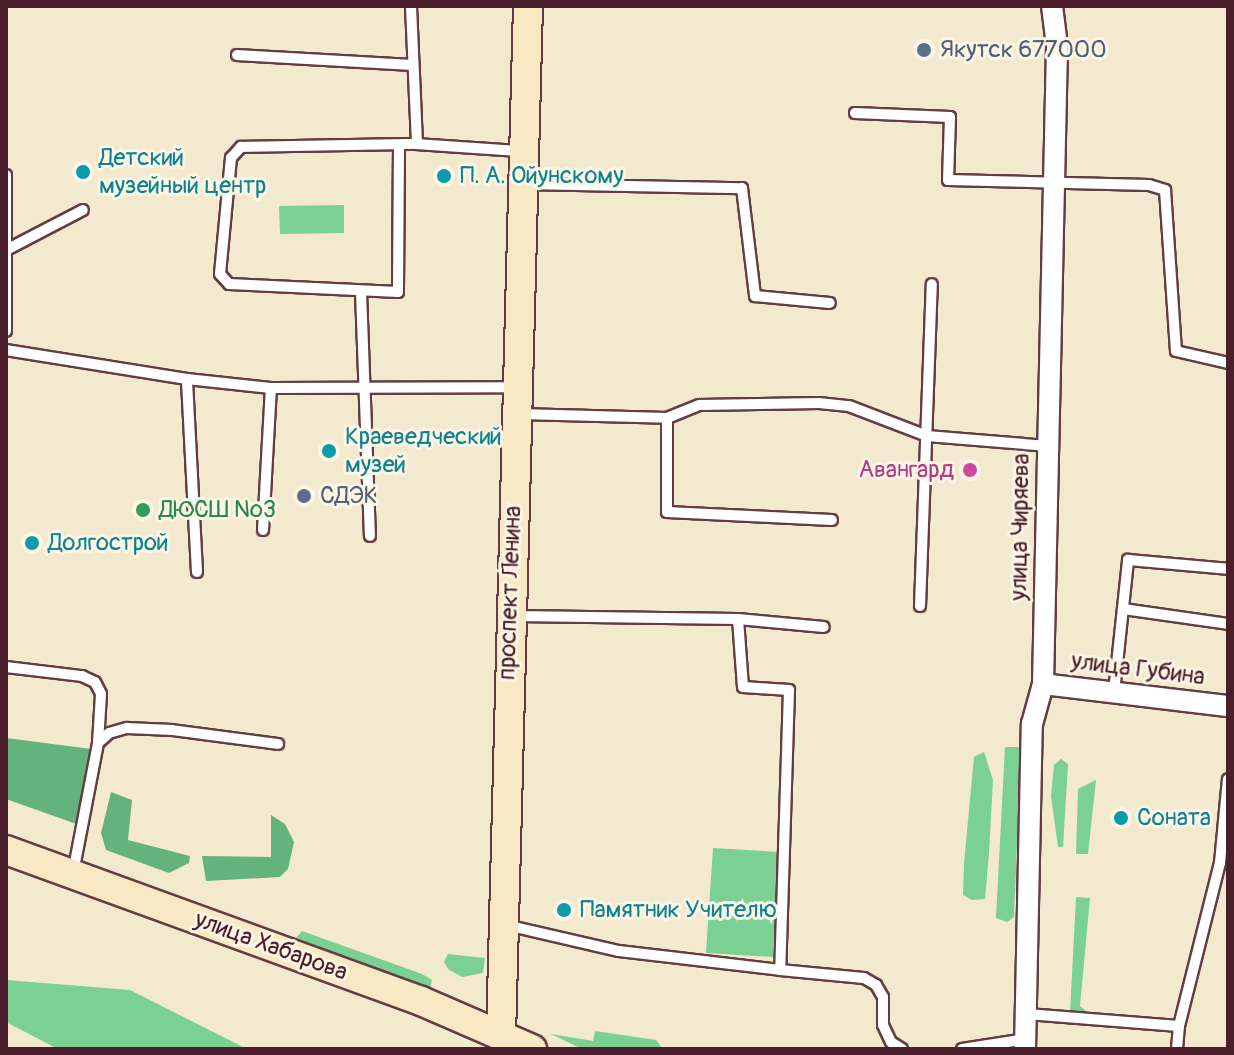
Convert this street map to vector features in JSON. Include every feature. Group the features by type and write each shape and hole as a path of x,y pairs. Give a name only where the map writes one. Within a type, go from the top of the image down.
{"main road":[{"name":"проспект Ленина","path":"501,1036 509,615 528,6"},
{"name":"улица Хабарова","path":"6,850 421,1001 532,1049"}],"street":[{"name":"улица Чиряева","path":"1025,1044 1032,724 1043,684 1057,46 1052,6"},
{"name":"улица Губина","path":"1043,684 1228,706"}],"lane":[{"path":"411,6 417,144"},
{"path":"237,55 412,65"},
{"path":"855,113 950,117 948,180 1149,185 1165,190 1176,351 1228,363"},
{"path":"399,145 398,292 229,284 220,274 231,158 241,147 253,144 417,144 523,151"},
{"path":"6,175 10,248 6,331"},
{"path":"522,184 742,188 755,296 830,303"},
{"path":"10,248 83,210"},
{"path":"920,606 932,284"},
{"path":"361,292 367,388 370,536"},
{"path":"6,350 187,379 271,388 367,388 516,400 667,418 700,405 819,403 849,406 927,436 1048,446"},
{"path":"187,379 197,572"},
{"path":"263,530 271,388"},
{"path":"667,418 667,512 832,520"},
{"path":"1114,692 1128,560 1228,569"},
{"path":"1123,609 1228,624"},
{"path":"509,615 738,619 824,627"},
{"path":"738,619 743,687 789,690 780,970"},
{"path":"6,667 95,682 101,694 98,743 73,874"},
{"path":"98,743 127,728 278,744"},
{"path":"1177,1049 1179,1026 1220,863 1228,779"},
{"path":"501,923 619,951 864,978 876,985 883,997 883,1025 891,1042 902,1049"},
{"path":"1027,1014 1179,1026"},
{"path":"962,1049 1025,1044"}],"green space":[{"path":"344,205 344,233 280,234 279,206"},
{"path":"6,738 99,750 92,814 85,827 6,799"},
{"path":"1005,747 1021,747 1014,917 1007,922 996,918"},
{"path":"984,752 993,780 989,853 985,899 972,900 963,895 964,863 974,757"},
{"path":"1061,759 1068,764 1063,847 1058,847 1051,796 1054,765"},
{"path":"1096,780 1088,854 1076,854 1078,789"},
{"path":"111,792 132,800 128,840 190,856 189,863 169,873 106,850 101,833"},
{"path":"271,815 285,824 294,842 288,869 280,877 206,881 202,856 271,857"},
{"path":"713,848 779,852 773,957 706,953"},
{"path":"1076,897 1090,898 1080,1006 1092,1016 1070,1013"},
{"path":"302,931 422,974 432,980 430,989 296,938"},
{"path":"448,954 485,958 483,973 462,977 448,969 444,962"},
{"path":"6,980 130,990 247,1049 58,1049 6,1022"},
{"path":"595,1031 656,1040 663,1049 582,1049 551,1034 593,1041"}],"place":[{"name":"Якутск 677000","path":"924,50"},
{"name":"Детский музейный центр","path":"83,172"},
{"name":"П. А. Ойунскому","path":"444,176"},
{"name":"Краеведческий музей","path":"329,451"},
{"name":"Авангард","path":"970,470"},
{"name":"СДЭК","path":"304,496"},
{"name":"ДЮСШ №3","path":"143,510"},
{"name":"Долгострой","path":"32,543"},
{"name":"Соната","path":"1121,818"},
{"name":"Памятник Учителю","path":"564,910"}]}
